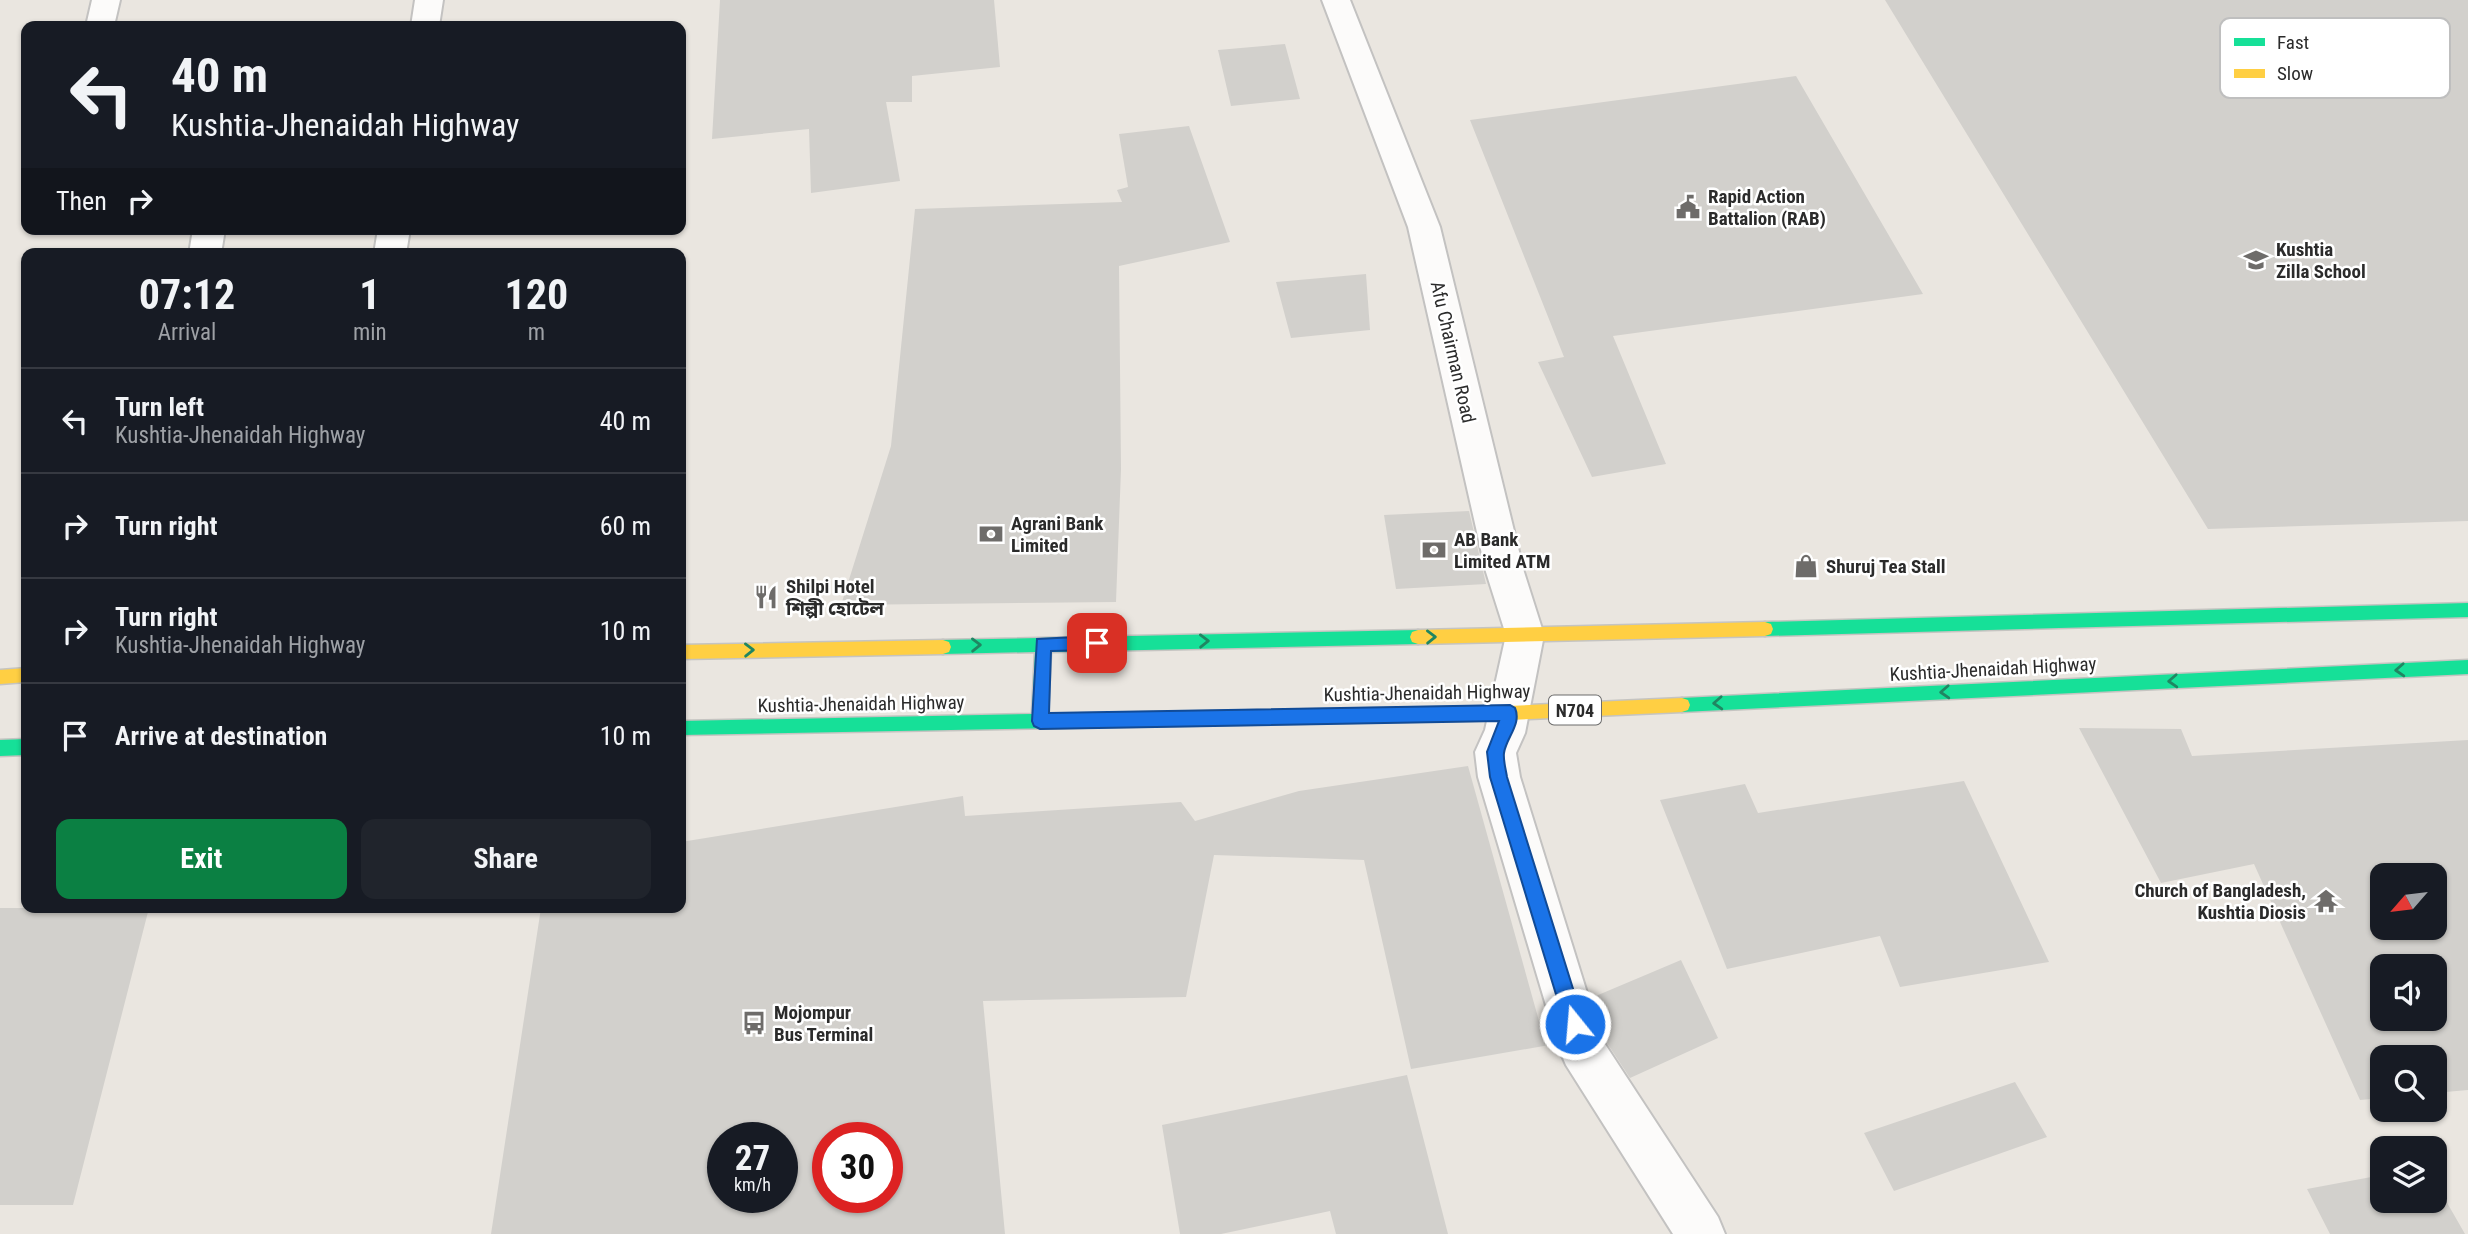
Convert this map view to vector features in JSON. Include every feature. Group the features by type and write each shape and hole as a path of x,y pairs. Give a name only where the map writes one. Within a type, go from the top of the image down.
{"highway":[{"path":"686,652 1525,635 2468,610"},
{"path":"1040,721 1043,644"},
{"name":"Kushtia-Jhenaidah Highway","path":"686,728 1510,713 2468,667"},
{"path":"0,677 21,675"},
{"path":"0,748 21,747"}],"street":[{"path":"101,21 106,0"},
{"path":"426,21 429,0"},
{"name":"Afu Chairman Road","path":"1336,0 1423,227 1504,572 1525,635 1505,733 1495,752 1499,777 1582,1049 1701,1234"}],"building":[{"path":"720,0 994,0 1000,67 912,76 912,102 886,102 900,181 811,193 809,129 712,139"},
{"name":"Kushtia Zilla School","path":"1885,0 2468,0 2468,521 2208,529"},
{"path":"1285,44 1300,99 1231,106 1218,50"},
{"name":"Rapid Action Battalion (RAB)","path":"1796,76 1923,294 1613,336 1666,464 1592,477 1538,362 1564,357 1470,120"},
{"path":"1189,126 1230,242 1119,266 1121,469 1116,602 841,605 891,446 915,209 1122,202 1117,190 1128,187 1119,134"},
{"path":"1366,274 1370,330 1291,338 1276,282"},
{"name":"AB Bank Limited ATM","path":"1469,511 1486,584 1396,589 1384,515"},
{"name":"Church of Bangladesh, Kushtia Diosis","path":"2079,728 2181,729 2192,756 2468,740 2468,1090 2447,1092 2447,1045 2370,1045 2370,1099 2360,1100 2254,864 2161,883"},
{"name":"Mojompur Bus Terminal","path":"1468,766 1539,1021 1547,1018 1555,1044 1411,1069 1364,860 1214,855 1186,997 983,1001 1005,1234 491,1234 540,913 686,913 686,841 963,796 965,816 1181,802 1195,821 1299,791"},
{"path":"1964,781 2049,962 1900,987 1880,936 1727,969 1660,800 1745,784 1758,813"},
{"path":"0,908 21,908 21,913 148,913 73,1205 0,1205"},
{"path":"1681,960 1718,1038 1630,1078 1603,1037 1591,998"},
{"path":"1407,1075 1448,1234 1336,1234 1330,1211 1221,1234 1180,1234 1162,1125"},
{"path":"2015,1082 2047,1137 1894,1191 1864,1133"},
{"path":"2370,1177 2370,1213 2447,1213 2447,1203 2465,1234 2330,1234 2307,1189"}],"traffic: fast":[{"path":"1765,629 2468,610"},
{"path":"943,647 1418,637"},
{"path":"1040,721 1043,644"},
{"path":"1682,705 2468,667"},
{"path":"686,728 1390,715"},
{"path":"0,748 21,747"}],"traffic: slow":[{"path":"1418,637 1765,629"},
{"path":"686,652 943,647"},
{"path":"0,677 21,675"},
{"path":"1390,715 1682,705"}],"place":[{"name":"Rapid Action Battalion (RAB)","path":"1688,207"},
{"name":"Kushtia Zilla School","path":"2256,260"},
{"name":"Agrani Bank Limited","path":"991,534"},
{"name":"AB Bank Limited ATM","path":"1434,550"},
{"name":"Shuruj Tea Stall","path":"1806,566"},
{"name":"Shilpi Hotel শিল্পী হোটেল","path":"766,597"},
{"name":"Church of Bangladesh, Kushtia Diosis","path":"2326,901"},
{"name":"Mojompur Bus Terminal","path":"754,1023"}],"route":[{"path":"1097,643 1043,644 1040,721 1510,713 1505,733 1495,752 1499,777 1575,1024"}]}
